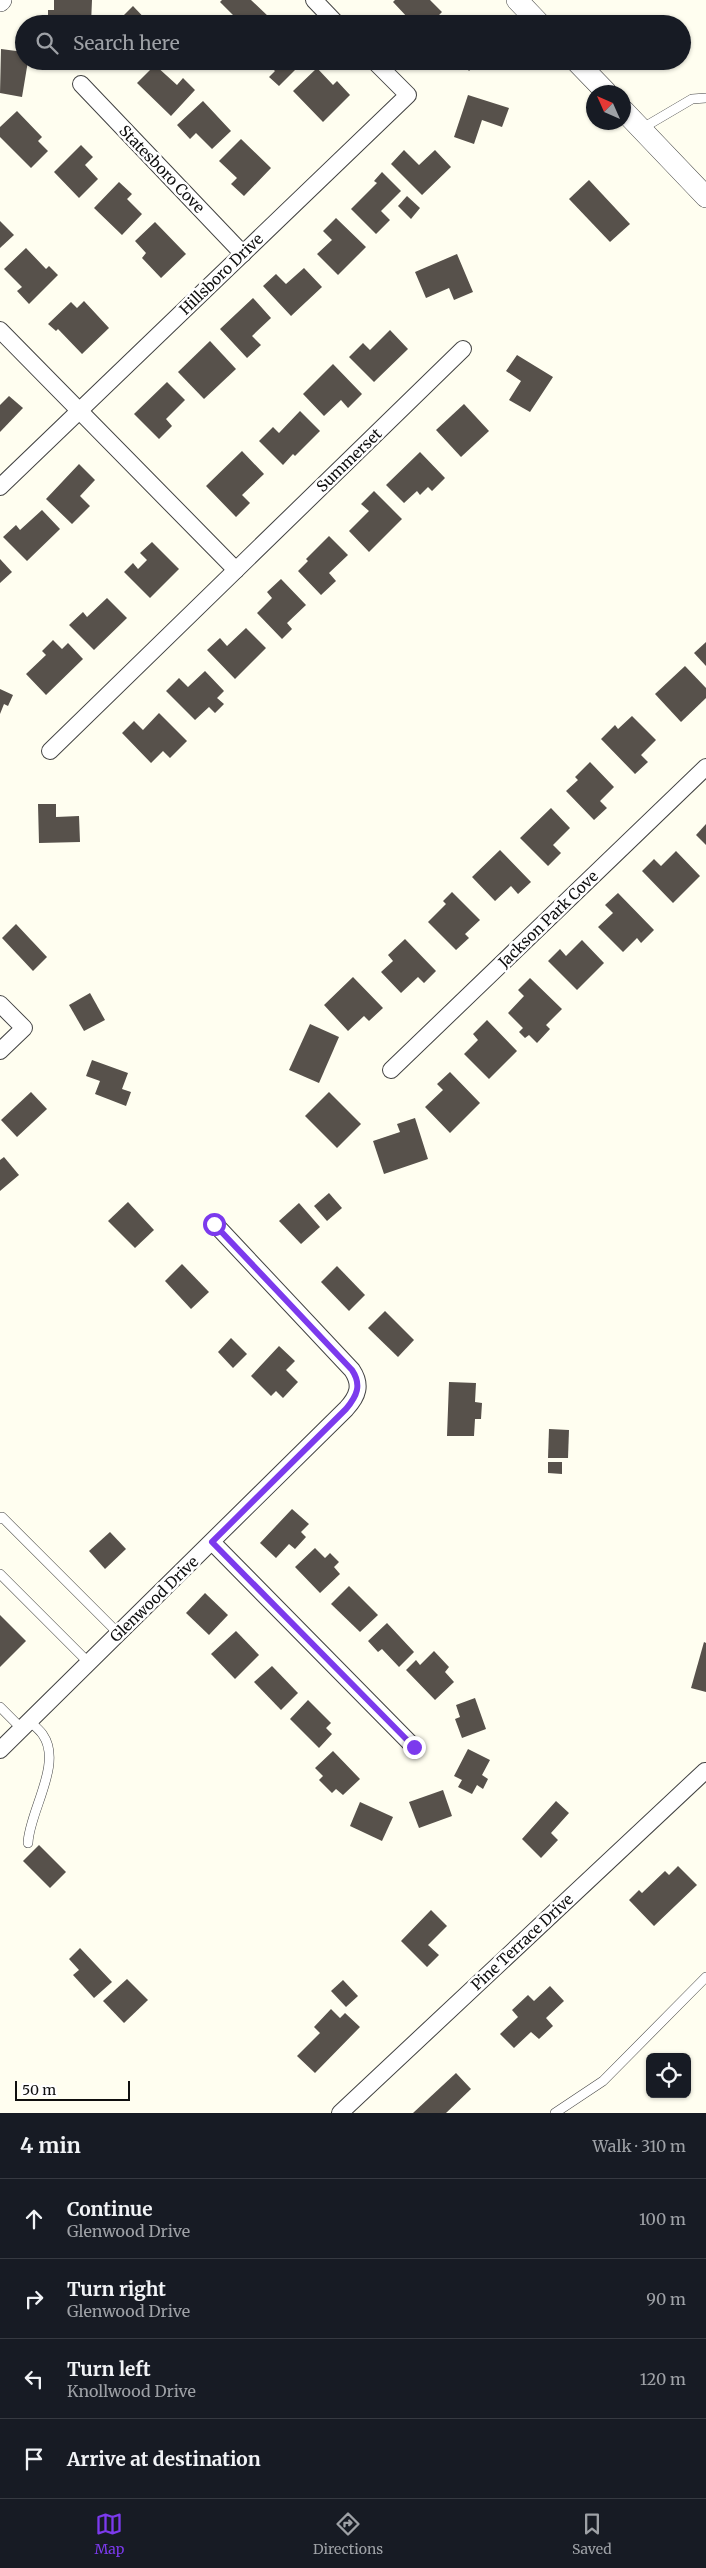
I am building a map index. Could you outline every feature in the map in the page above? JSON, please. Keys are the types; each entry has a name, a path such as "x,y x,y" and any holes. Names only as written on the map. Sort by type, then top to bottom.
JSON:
{"street":[{"path":"314,0 328,15"},
{"path":"517,0 531,15"},
{"name":"Hillsboro Drive","path":"0,487 408,95 383,70"},
{"path":"585,70 599,85"},
{"name":"Statesboro Cove","path":"81,84 243,254"},
{"path":"631,118 706,197"},
{"path":"0,330 236,570"},
{"name":"Summerset","path":"50,751 463,349"},
{"name":"Jackson Park Cove","path":"391,1070 706,767"},
{"path":"0,1004 24,1028 0,1051"},
{"name":"Glenwood Drive","path":"0,1750 346,1409 359,1388 352,1370 214,1224"},
{"path":"212,1542 414,1747"},
{"name":"Pine Terrace Drive","path":"340,2113 705,1771"}],"lane":[{"path":"641,129 692,100 706,98"},
{"path":"0,1519 2,1517 119,1634"},
{"path":"0,1574 89,1663"},
{"path":"0,1707 44,1736 50,1752 45,1786 33,1818 28,1843"},
{"path":"555,2113 603,2081 706,1978"}],"building":[{"path":"54,0 92,0 91,15 48,15 48,10 54,10"},
{"path":"222,0 251,0 267,15 233,15 220,2"},
{"path":"395,0 430,0 442,12 439,15 405,15 393,2"},
{"path":"133,6 142,15 124,15"},
{"path":"1,49 15,51 15,70 26,70 22,97 0,93"},
{"path":"150,70 160,70 177,85 183,78 195,90 171,116 137,83"},
{"path":"295,70 279,86 269,77 275,71"},
{"path":"315,70 319,70 333,85 337,81 350,95 323,122 293,91"},
{"path":"468,95 509,108 502,127 482,120 474,144 454,137"},
{"path":"203,101 231,131 212,149 196,133 190,139 177,125"},
{"path":"17,111 42,137 38,141 48,151 31,168 0,137 0,127"},
{"path":"241,139 271,168 244,196 231,184 237,178 219,161"},
{"path":"81,145 93,157 85,165 98,179 79,198 54,172"},
{"path":"404,150 419,165 435,150 451,167 422,195 391,164"},
{"path":"382,172 401,191 381,211 390,220 376,234 351,209 377,183 374,181"},
{"path":"589,180 630,224 610,242 569,199"},
{"path":"119,182 132,194 127,199 142,214 122,235 94,208"},
{"path":"407,196 420,208 411,219 398,206"},
{"path":"336,218 366,247 338,275 317,254 332,240 323,231"},
{"path":"0,221 14,235 0,248"},
{"path":"155,222 186,254 161,278 142,258 146,253 135,241"},
{"path":"26,248 46,269 49,266 58,275 29,304 17,291 22,287 4,269"},
{"path":"457,254 473,292 454,300 449,288 426,298 415,272"},
{"path":"304,268 322,287 291,316 263,286 276,274 286,284"},
{"path":"253,298 271,318 252,336 261,345 247,358 220,329"},
{"path":"84,301 109,328 82,354 58,329 56,331 48,324 71,302 77,308"},
{"path":"390,330 408,349 374,382 349,357 363,343 370,350"},
{"path":"210,341 236,369 204,399 178,372"},
{"path":"517,355 553,377 530,412 509,400 521,381 506,371"},
{"path":"333,364 362,394 348,408 341,400 324,416 303,394"},
{"path":"167,382 185,400 166,419 172,426 159,439 134,414"},
{"path":"9,396 23,408 0,432 0,405"},
{"path":"464,404 489,431 461,457 436,430"},
{"path":"300,411 320,431 283,465 259,441 273,427 279,433"},
{"path":"242,451 264,474 242,495 250,503 236,517 206,486"},
{"path":"420,452 445,478 432,491 428,487 420,495 417,491 404,503 386,485"},
{"path":"79,464 95,480 80,496 90,506 72,524 46,499"},
{"path":"374,491 402,519 369,552 349,531 369,511 361,504"},
{"path":"42,510 60,529 27,561 3,537 16,525 20,530"},
{"path":"329,536 348,555 329,573 336,581 321,595 298,571 308,561 306,559"},
{"path":"152,542 179,569 150,598 124,572 133,563 138,569 147,560 140,553"},
{"path":"0,559 12,572 0,583"},
{"path":"281,579 306,605 287,623 292,629 282,639 257,613 272,598 267,592"},
{"path":"107,598 127,618 94,650 69,625 83,612 87,617"},
{"path":"246,628 266,648 235,679 207,650 220,638 227,646"},
{"path":"53,640 62,649 68,643 83,659 46,695 26,674 46,655 42,651"},
{"path":"706,642 706,666 694,653"},
{"path":"685,666 706,688 706,698 681,722 655,694"},
{"path":"205,671 224,691 217,698 224,704 215,713 209,707 195,720 166,691 179,678 188,687"},
{"path":"0,689 13,695 8,706 4,704 0,714"},
{"path":"159,713 187,741 170,758 163,751 151,763 122,733 134,721 143,730"},
{"path":"632,716 656,740 641,755 648,762 635,774 601,739 615,725 618,729"},
{"path":"590,762 614,787 600,801 607,808 594,820 566,791 578,780 575,777"},
{"path":"38,804 56,804 56,817 79,816 80,842 39,843"},
{"path":"551,808 570,828 553,845 561,853 548,866 520,838"},
{"path":"706,824 706,845 696,835"},
{"path":"500,850 531,882 518,894 511,886 495,901 472,877"},
{"path":"676,851 700,876 673,903 642,871 654,859 661,866"},
{"path":"452,892 480,920 465,934 469,938 456,950 428,922 446,904 443,901"},
{"path":"618,893 654,930 641,943 637,938 623,952 598,927 613,913 605,905"},
{"path":"16,924 47,957 33,971 2,938"},
{"path":"405,939 436,971 424,983 418,977 401,993 381,972 393,961 388,955"},
{"path":"582,940 604,963 577,990 548,961 560,949 566,956"},
{"path":"353,977 383,1008 369,1021 364,1016 348,1031 324,1005"},
{"path":"530,978 562,1009 546,1025 550,1029 537,1043 529,1035 525,1038 519,1032 523,1028 508,1013 524,996 518,990"},
{"path":"90,993 105,1020 84,1031 69,1005"},
{"path":"487,1020 517,1051 489,1079 464,1054 478,1040 473,1034"},
{"path":"310,1024 339,1037 319,1083 289,1070"},
{"path":"92,1060 128,1073 122,1089 131,1092 126,1106 95,1094 100,1081 86,1076"},
{"path":"450,1072 480,1103 450,1133 425,1107 443,1090 437,1084"},
{"path":"31,1092 47,1109 17,1137 1,1120"},
{"path":"329,1092 361,1124 337,1148 305,1116"},
{"path":"415,1118 428,1159 384,1174 373,1141 400,1132 397,1124"},
{"path":"4,1157 19,1175 0,1191 0,1160"},
{"path":"329,1193 342,1208 327,1221 314,1206"},
{"path":"128,1202 154,1230 135,1248 108,1221"},
{"path":"299,1203 320,1227 301,1244 279,1221"},
{"path":"182,1264 209,1292 191,1309 165,1281"},
{"path":"337,1266 365,1295 349,1311 321,1282"},
{"path":"385,1311 414,1340 398,1357 368,1328"},
{"path":"231,1338 247,1354 233,1368 218,1352"},
{"path":"279,1346 295,1361 286,1370 298,1382 283,1398 276,1391 271,1396 251,1376"},
{"path":"449,1382 476,1383 475,1402 482,1403 481,1419 475,1419 474,1436 447,1436"},
{"path":"549,1429 569,1430 568,1458 548,1458"},
{"path":"548,1462 562,1462 562,1474 548,1473"},
{"path":"292,1509 309,1524 301,1532 306,1537 295,1549 289,1544 276,1558 260,1543"},
{"path":"110,1532 126,1549 105,1569 89,1551"},
{"path":"315,1548 325,1558 330,1553 339,1562 334,1567 340,1574 320,1593 295,1567"},
{"path":"349,1586 378,1615 360,1632 331,1604"},
{"path":"205,1593 228,1615 209,1635 186,1613"},
{"path":"0,1615 26,1641 0,1667"},
{"path":"387,1623 414,1652 399,1667 382,1649 378,1652 368,1641"},
{"path":"236,1631 259,1655 235,1679 211,1654"},
{"path":"704,1642 706,1643 706,1692 691,1688"},
{"path":"434,1651 449,1667 445,1672 454,1682 435,1700 406,1670 416,1660 420,1665"},
{"path":"272,1666 298,1693 281,1710 254,1682"},
{"path":"475,1698 486,1729 462,1738 455,1719 460,1717 456,1705"},
{"path":"308,1700 331,1723 326,1728 332,1734 319,1748 290,1719"},
{"path":"468,1749 490,1760 482,1775 488,1779 483,1789 477,1785 472,1794 458,1787 462,1780 454,1776"},
{"path":"333,1751 360,1779 343,1795 336,1789 332,1793 319,1780 323,1776 315,1768"},
{"path":"443,1790 452,1816 419,1828 409,1802"},
{"path":"556,1801 569,1813 551,1833 558,1840 541,1858 522,1839"},
{"path":"360,1802 393,1817 382,1841 350,1826"},
{"path":"39,1845 66,1872 50,1888 23,1861"},
{"path":"678,1866 697,1885 654,1926 629,1900 639,1890 642,1893 665,1871 669,1875"},
{"path":"431,1910 447,1926 428,1945 439,1955 427,1967 401,1941"},
{"path":"80,1948 112,1982 94,1998 73,1975 79,1970 69,1959"},
{"path":"127,1979 148,2000 124,2023 103,2001"},
{"path":"343,1980 358,1996 346,2007 331,1991"},
{"path":"550,1986 564,2001 546,2018 553,2026 539,2039 531,2032 514,2048 500,2034 518,2017 512,2010 528,1995 534,2001"},
{"path":"331,2009 340,2018 345,2013 360,2027 315,2073 297,2056 320,2033 314,2027"},
{"path":"456,2073 471,2089 446,2113 413,2113"}],"route":[{"path":"214,1224 352,1370 356,1375 359,1388 346,1409 212,1542 414,1747"}]}
